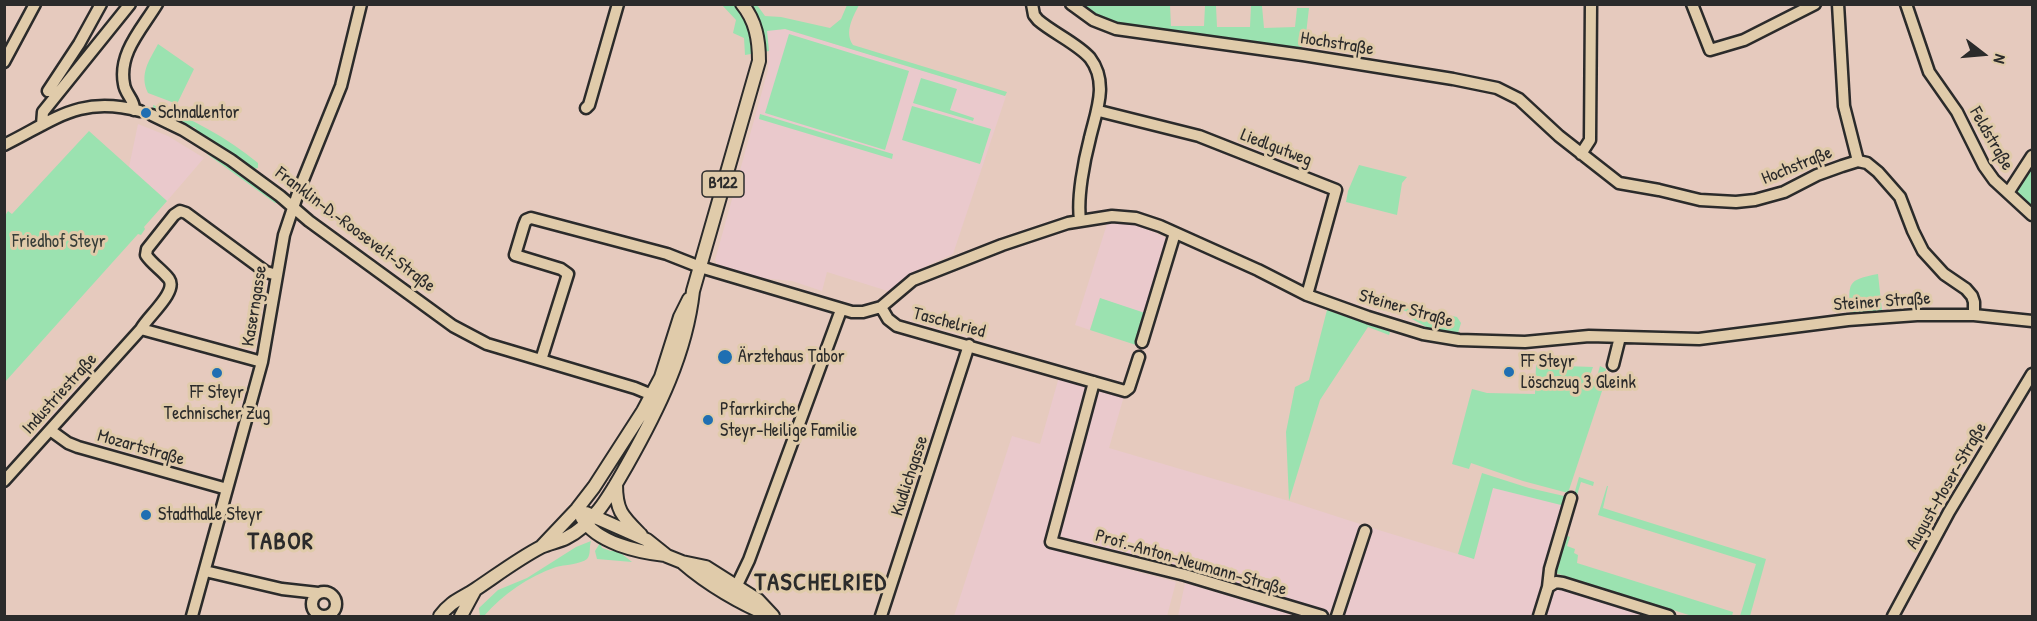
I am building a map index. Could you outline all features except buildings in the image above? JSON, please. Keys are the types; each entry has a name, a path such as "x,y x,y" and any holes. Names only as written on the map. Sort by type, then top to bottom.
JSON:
{"main road":[{"name":"B122","path":"440,616 451,603 541,547 568,537 589,520 616,484 650,424 665,393 690,319 693,291 759,61 757,33 750,15 742,4"},
{"name":"B122","path":"541,547 594,488 652,395 664,367 680,317 693,291"},
{"path":"616,484 619,511 646,540 667,556"},
{"path":"577,509 589,520 599,536 642,552 667,556 706,567 759,600 773,616"},
{"path":"589,520 646,540"},
{"path":"682,562 697,576 752,608 773,616"},
{"name":"B122","path":"461,616 476,589"}],"street":[{"path":"4,62 35,4"},
{"path":"48,91 79,44 101,4"},
{"path":"42,125 43,112 130,4"},
{"path":"4,146 71,111 90,106 137,110 125,89 123,73 131,43 157,4"},
{"name":"Kaserngasse","path":"192,616 262,362 284,235 340,86 361,4"},
{"path":"586,108 589,105 618,4"},
{"path":"1032,4 1034,15 1038,20 1080,50 1092,62 1100,87 1099,111 1087,149 1079,206 1080,220"},
{"name":"Hochstraße","path":"1071,4 1094,20 1116,29 1452,78 1497,88 1520,99 1559,136 1613,179 1623,184 1700,200 1736,202 1755,200 1784,192 1817,175 1858,161 1872,166 1896,191 1923,251 1944,274 1972,296 1974,315"},
{"path":"1581,154 1590,140 1591,4"},
{"path":"1692,4 1710,50 1744,40 1815,4"},
{"name":"Hochstraße","path":"1838,4 1844,106 1858,161"},
{"name":"Feldstraße","path":"1906,4 1934,81 1957,112 1989,174 2032,215"},
{"name":"Liedlgutweg","path":"1099,111 1199,136 1336,190 1307,295"},
{"name":"Franklin-D.-Roosevelt-Straße","path":"152,115 218,151 453,326 487,344 652,395"},
{"path":"2008,193 2032,156"},
{"name":"Industriestraße","path":"4,481 141,330 145,321 171,289 169,279 148,258 147,249 174,215 180,211 266,272 277,275"},
{"name":"Steiner Straße","path":"881,307 913,280 1032,234 1080,220 1124,217 1147,221 1258,270 1307,295 1402,328 1445,338 1490,342 1525,342 1589,336 1699,339 1878,317 1974,315 2032,321"},
{"path":"542,360 567,273 515,255 526,220 531,219 667,254 700,267 841,310 863,312 881,307"},
{"path":"1142,342 1175,233"},
{"name":"Taschelried","path":"881,307 888,319 897,326 1128,390 1139,357"},
{"path":"737,585 746,569 841,310"},
{"path":"141,330 262,362"},
{"path":"1613,365 1620,337"},
{"name":"Kudlichgasse","path":"881,614 969,345"},
{"name":"August-Moser-Straße","path":"1893,616 1948,512 2032,374"},
{"name":"Prof.-Anton-Neumann-Straße","path":"1094,382 1051,542 1185,575 1322,616"},
{"name":"Mozartstraße","path":"50,430 78,447 227,489"},
{"path":"1539,616 1571,498"},
{"path":"1337,616 1365,531"},
{"path":"205,571 282,590 329,593 336,601 338,612 326,616 315,613 311,604 282,590"},
{"path":"1548,587 1556,582 1563,583 1669,616"},
{"path":"311,604 318,593"}],"shaded area":[{"path":"785,29 1006,96 953,254 911,273 891,292 827,272 822,291 792,281 761,278 717,264 715,260 768,70 767,30"},
{"path":"138,124 168,136 204,158 167,201 129,167"},
{"path":"1107,224 1131,224 1169,240 1145,314 1100,298 1090,330 1075,325"},
{"path":"1059,377 1085,385 1086,391 1044,542 1066,553 1176,582 1167,616 954,616 1012,436 1040,444"},
{"path":"1097,388 1124,396 1109,448 1360,524 1332,613 1177,566 1062,537 1059,534"},
{"path":"1493,487 1565,506 1535,616 1344,616 1372,528 1474,559"},
{"path":"1185,583 1296,616 1178,616"},
{"path":"1557,587 1655,616 1543,616 1552,592"}],"green space":[{"path":"722,5 757,5 765,16 781,17 830,28 841,19 847,5 859,5 849,30 853,45 1007,92 1005,96 785,29 767,31 769,51 745,55 744,38 733,33 736,20"},
{"path":"1078,5 1170,5 1171,26 1204,26 1205,6 1216,6 1217,27 1250,27 1251,6 1262,6 1264,28 1295,27 1297,8 1309,8 1306,34 1300,51 1200,39 1105,22"},
{"path":"789,34 909,71 885,150 765,113"},
{"path":"158,44 194,69 177,104 148,93 145,86 146,68"},
{"path":"921,78 957,89 950,110 974,118 973,121 913,103"},
{"path":"153,105 195,122 221,137 258,163 258,168 253,169 195,130 196,128 154,112"},
{"path":"912,106 991,129 980,164 902,140"},
{"path":"760,114 893,154 892,159 759,119"},
{"name":"Friedhof Steyr","path":"89,131 167,201 144,227 141,235 138,234 5,382 5,216 8,211 12,214"},
{"path":"210,151 279,202 275,203 207,154"},
{"path":"2032,164 2032,209 2020,196 2018,187"},
{"path":"1359,165 1407,177 1402,183 1397,215 1346,202"},
{"path":"1878,274 1882,311 1850,313 1849,295 1852,284 1860,278"},
{"path":"1381,294 1386,301 1457,317 1461,323 1458,333 1432,330 1412,319 1413,314 1387,304 1384,311 1380,308 1378,301"},
{"path":"1100,298 1145,313 1139,346 1090,330"},
{"path":"1327,310 1390,332 1389,335 1368,327 1320,400 1289,501 1286,432 1295,387 1309,380"},
{"path":"1536,365 1593,367 1589,378 1596,380 1600,366 1606,369 1602,391 1568,493 1523,481 1471,463 1469,469 1452,464 1472,389 1487,393 1535,394"},
{"path":"1482,473 1564,496 1565,506 1493,488 1474,559 1458,554"},
{"path":"1579,477 1594,482 1593,486 1581,482 1565,535 1570,537 1567,546 1575,549 1574,553 1578,555 1577,563 1733,612 1732,616 1692,616 1552,572"},
{"path":"1607,486 1603,508 1766,559 1750,616 1740,616 1756,564 1598,515"},
{"path":"591,541 587,559 556,567 526,581 508,593 484,616 480,616 479,608 498,590 527,578 576,547"},
{"path":"600,543 602,548 617,550 632,562 597,559 595,551"}],"place":[{"name":"Schnallentor","path":"146,113"},
{"name":"Ärztehaus Tabor","path":"725,357"},
{"name":"FF Steyr Löschzug 3 Gleink","path":"1509,372"},
{"name":"FF Steyr Technischer Zug","path":"217,373"},
{"name":"Pfarrkirche Steyr-Heilige Familie","path":"708,420"},
{"name":"Stadthalle Steyr","path":"146,515"}],"district":[{"name":"TABOR","path":"281,543"},
{"name":"TASCHELRIED","path":"821,584"}]}
